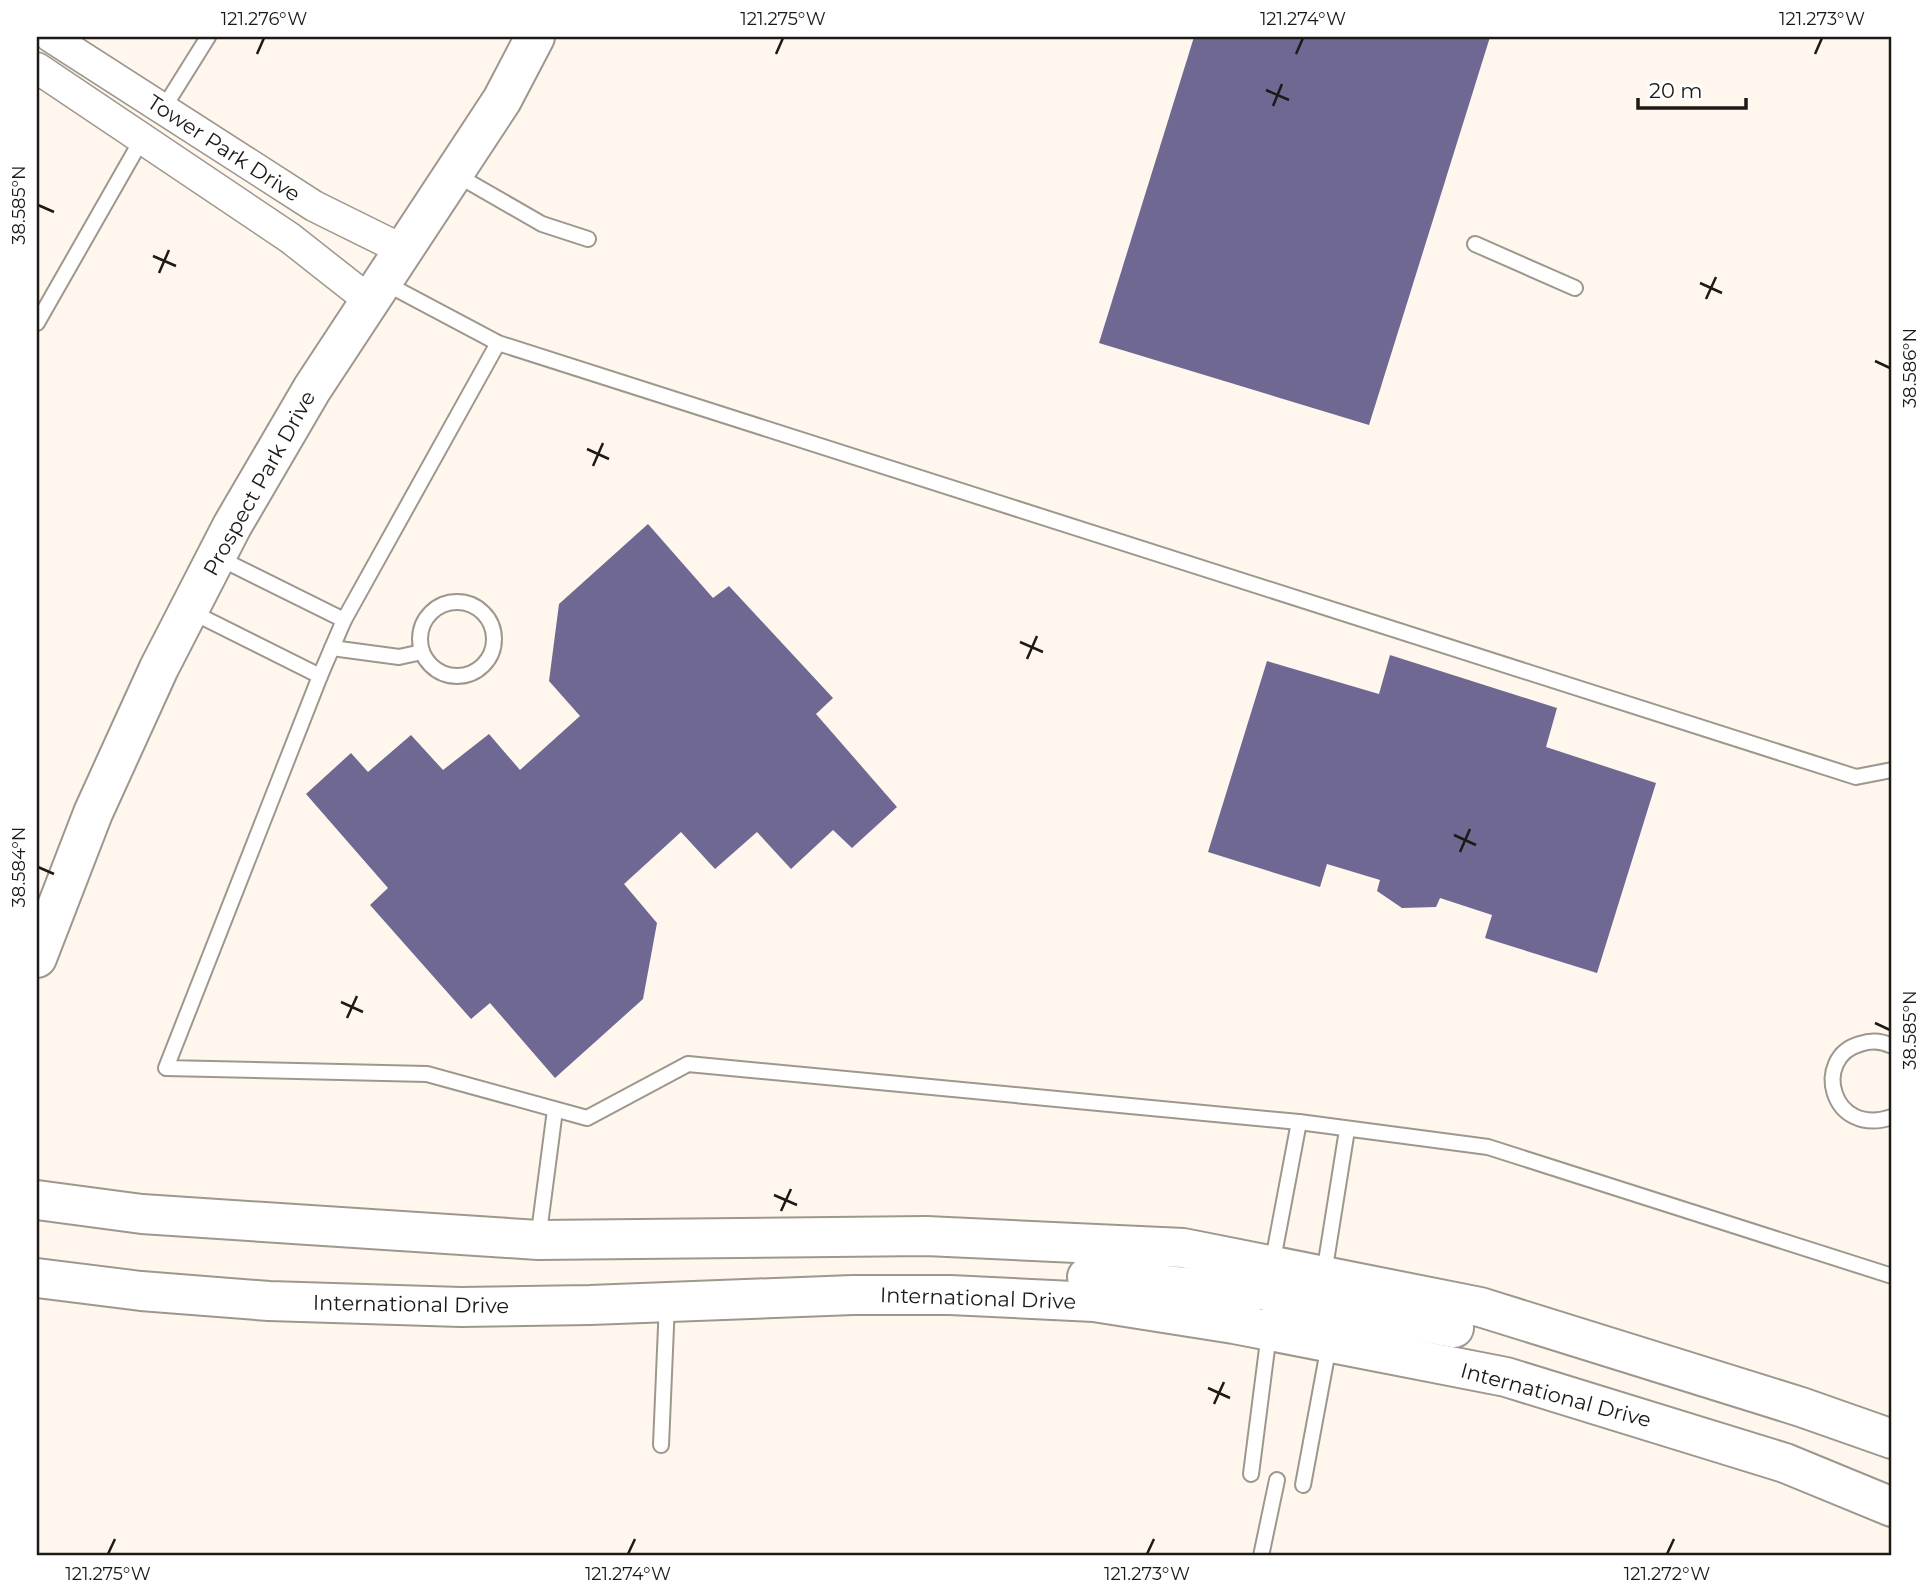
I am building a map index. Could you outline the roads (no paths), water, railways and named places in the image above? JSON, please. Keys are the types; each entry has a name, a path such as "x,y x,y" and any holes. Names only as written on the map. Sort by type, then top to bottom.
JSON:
{"main road":[{"name":"Prospect Park Drive","path":"37,958 93,813 159,668 216,557 312,388 502,100 535,37"},
{"path":"37,1200 142,1213 538,1240 926,1236 1184,1248 1480,1307 1801,1407 1892,1439"},
{"path":"978,1296 1008,1280 1049,1273 1234,1292 1270,1290 1323,1276"},
{"name":"International Drive","path":"37,1278 268,1301 461,1307 853,1295 978,1296 1094,1302 1234,1324 1506,1377 1785,1464 1892,1507"},
{"path":"1269,1331 1281,1317 1312,1310 1351,1310 1540,1343 1592,1342"}],"street":[{"name":"Tower Park Drive","path":"51,37 314,206 403,250"},
{"name":"Tower Park Drive","path":"37,68 290,238 376,291"}],"lane":[{"path":"163,109 208,37"},
{"path":"37,323 142,139"},
{"path":"454,173 542,225 588,239"},
{"path":"1475,244 1575,288"},
{"path":"376,291 498,343 1857,777 1892,769"},
{"path":"498,343 344,620 166,1068 427,1074 587,1118 688,1064 1298,1122 1489,1147 1892,1276"},
{"path":"216,557 344,620"},
{"path":"451,602 466,602 479,608 489,619 494,633 494,648 488,661 477,671 464,676 449,675 435,669 422,652 421,630 426,617 437,607 451,602"},
{"path":"188,610 320,676"},
{"path":"332,648 399,657 422,652"},
{"path":"1892,1046 1869,1041 1854,1045 1842,1055 1834,1069 1832,1085 1837,1101 1847,1113 1861,1120 1876,1122 1892,1117"},
{"path":"538,1240 555,1110"},
{"path":"1272,1265 1298,1122"},
{"path":"1323,1276 1347,1129"},
{"path":"661,1445 667,1302"},
{"path":"1251,1475 1269,1331"},
{"path":"1303,1485 1329,1343"},
{"path":"1261,1556 1277,1480"}]}
